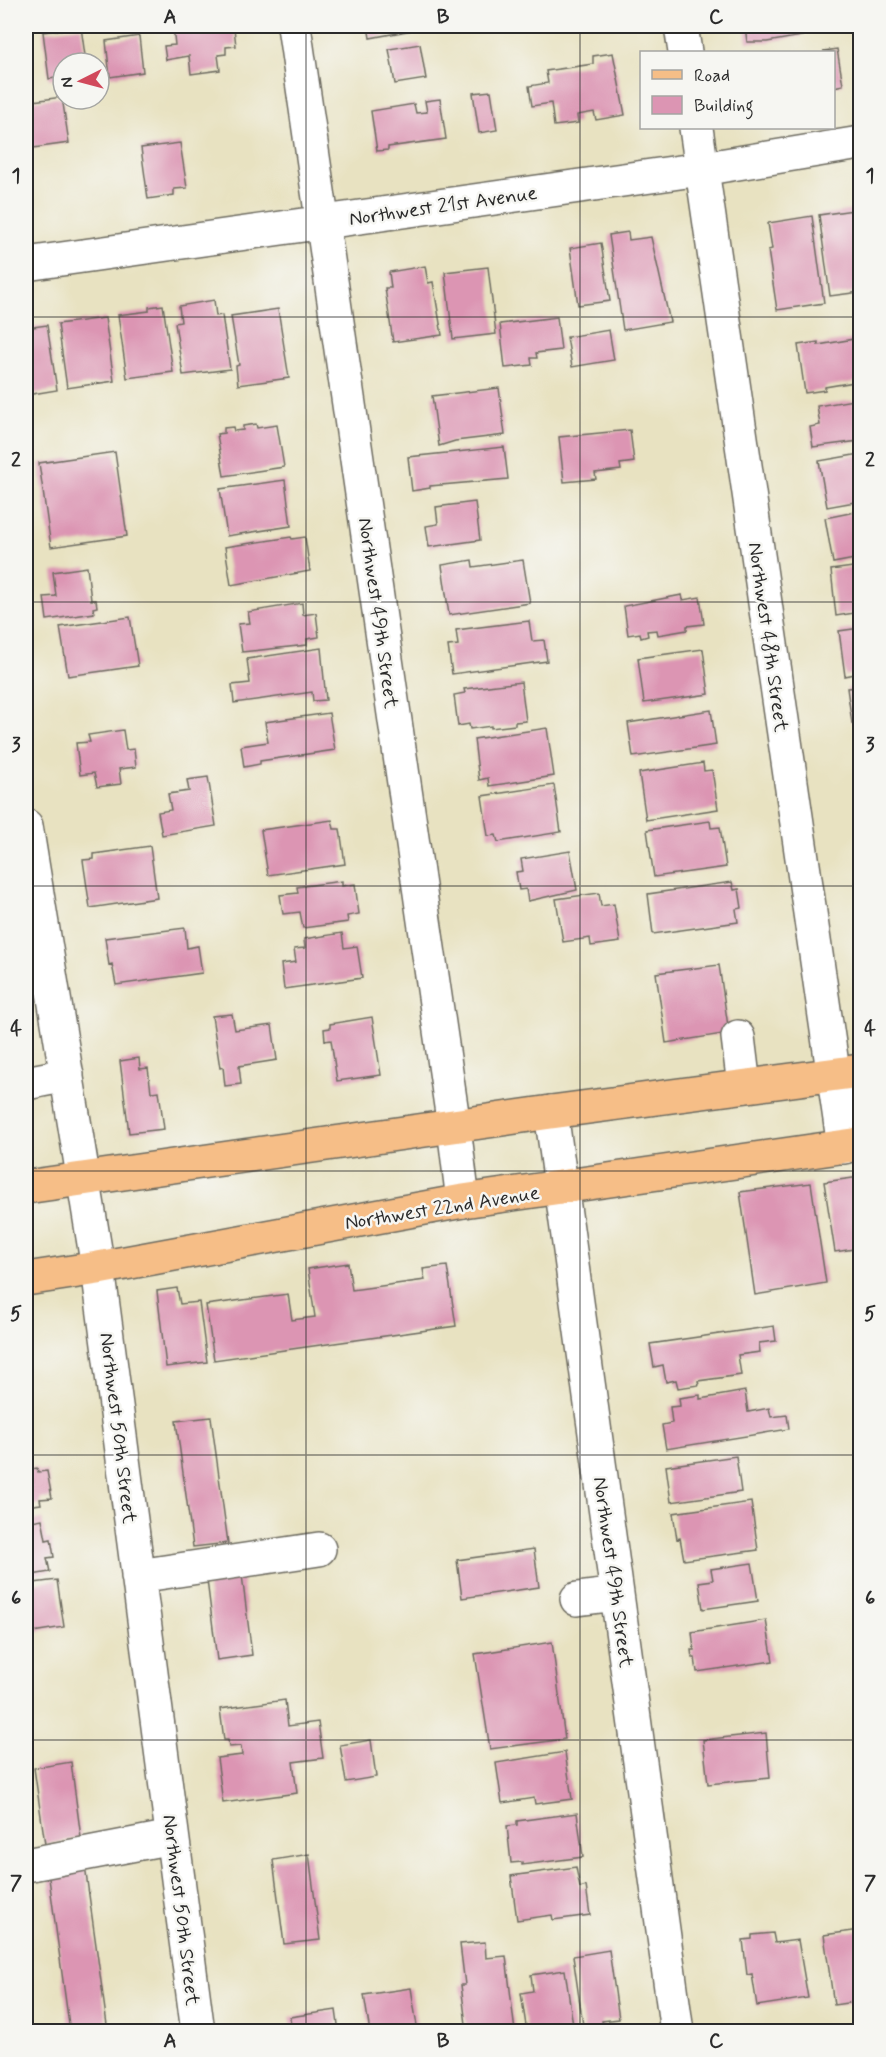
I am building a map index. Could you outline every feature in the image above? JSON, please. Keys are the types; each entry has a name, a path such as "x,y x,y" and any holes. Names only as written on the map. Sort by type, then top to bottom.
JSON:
{"main road":[{"path":"26,1187 551,1112 847,1073"},
{"name":"Northwest 22nd Avenue","path":"26,1279 98,1268 463,1201 852,1145"}],"street":[{"name":"Northwest 49th Street","path":"294,26 463,1201"},
{"path":"681,26 685,51"},
{"name":"Northwest 48th Street","path":"696,129 847,1073 852,1145"},
{"name":"Northwest 21st Avenue","path":"26,264 701,169 861,143"},
{"name":"Northwest 50th Street","path":"26,826 98,1268 198,2031"},
{"path":"738,1037 744,1086"},
{"path":"26,1083 67,1075"},
{"name":"Northwest 49th Street","path":"551,1112 677,2031"},
{"path":"138,1576 319,1549"},
{"path":"577,1599 617,1594"},
{"path":"26,1865 172,1837"}],"building":[{"path":"173,26 234,28 236,46 226,47 226,54 218,55 220,70 191,74 189,56 166,60 164,46 175,45"},
{"path":"368,26 429,26 429,27 370,38"},
{"path":"745,26 801,26 802,36 767,42 747,42"},
{"path":"81,27 84,51 51,51 51,79 49,79 43,32"},
{"path":"139,36 143,72 111,77 111,51 107,51 106,41"},
{"path":"420,44 426,79 395,84 389,49"},
{"path":"837,49 843,85 835,87 835,51 823,51"},
{"path":"613,53 625,115 596,120 594,112 577,115 578,123 554,126 551,103 532,106 529,86 548,83 546,71 593,64 593,56"},
{"path":"491,91 497,130 479,133 473,93"},
{"path":"51,99 51,111 64,111 69,143 26,149 26,102"},
{"path":"440,99 446,139 388,147 388,150 377,151 371,111 414,104 416,113 427,112 425,101"},
{"path":"180,143 187,188 174,189 174,195 148,199 141,148"},
{"path":"860,209 860,292 830,296 819,215"},
{"path":"812,216 824,303 777,310 768,250 772,249 768,223"},
{"path":"628,232 629,240 651,237 670,322 623,330 609,235"},
{"path":"601,243 610,301 578,305 570,248"},
{"path":"425,266 428,283 433,282 442,335 393,342 385,288 391,288 389,272"},
{"path":"488,267 496,334 453,339 445,272"},
{"path":"214,300 216,316 222,315 230,369 183,375 175,323 181,322 179,306"},
{"path":"163,305 173,372 127,378 118,315 149,311 149,307"},
{"path":"278,309 289,378 238,385 236,366 239,365 231,316"},
{"path":"557,317 561,350 536,353 537,358 531,358 532,365 505,368 500,324"},
{"path":"105,318 114,381 67,388 58,324"},
{"path":"47,325 57,390 26,395 26,328"},
{"path":"609,330 614,360 572,367 567,337"},
{"path":"860,338 860,381 805,393 798,345 818,342 818,345"},
{"path":"499,388 505,435 455,441 439,446 432,396"},
{"path":"853,400 859,441 813,447 810,427 820,425 817,406"},
{"path":"256,424 257,428 277,425 284,467 224,476 217,434 224,433 224,428 233,427 234,431 243,430 243,426"},
{"path":"630,430 634,462 620,464 621,470 595,473 596,479 564,482 559,437"},
{"path":"504,447 508,479 430,486 430,488 412,491 408,457"},
{"path":"115,452 127,536 51,547 39,463"},
{"path":"860,454 860,501 827,507 819,461"},
{"path":"285,480 291,526 227,536 220,489"},
{"path":"475,502 480,540 429,547 426,526 438,524 436,507"},
{"path":"860,511 860,558 833,563 825,518"},
{"path":"291,537 292,539 305,537 310,571 231,585 225,547"},
{"path":"472,560 473,567 523,560 530,603 449,615 442,565"},
{"path":"860,566 860,612 836,616 831,570"},
{"path":"87,567 91,600 96,600 97,607 93,608 94,613 47,620 44,597 56,596 53,572"},
{"path":"682,595 683,600 700,597 704,624 687,626 687,630 658,635 657,630 647,631 648,636 641,638 640,633 628,635 624,606"},
{"path":"302,603 303,615 316,613 319,637 307,639 307,645 242,652 238,624 250,623 248,612"},
{"path":"130,617 138,666 68,676 60,627"},
{"path":"529,621 532,641 544,640 547,661 452,674 448,646 458,645 456,630"},
{"path":"860,628 860,673 845,676 839,631"},
{"path":"321,648 326,700 313,701 312,692 234,703 232,685 250,683 247,659"},
{"path":"703,649 709,694 644,703 638,658"},
{"path":"521,682 526,721 491,728 491,726 470,729 469,724 458,726 454,695 465,693 464,689"},
{"path":"860,687 859,730 857,722 852,723 847,688"},
{"path":"711,710 716,745 633,757 628,723"},
{"path":"329,713 335,750 260,761 260,764 244,767 241,746 268,742 265,722"},
{"path":"547,728 554,776 489,786 488,778 479,780 474,739"},
{"path":"123,730 126,750 134,749 136,767 119,769 121,784 97,787 94,773 80,775 76,743 90,742 88,735"},
{"path":"703,763 704,771 712,770 718,809 646,820 639,773"},
{"path":"208,777 216,826 162,835 158,812 171,810 168,794 189,791 187,780"},
{"path":"554,785 561,832 498,842 496,835 488,836 482,796"},
{"path":"332,820 334,829 340,829 345,864 268,875 261,830"},
{"path":"710,821 711,828 720,827 726,867 654,877 647,830"},
{"path":"150,846 157,898 90,908 83,860 94,859 94,854"},
{"path":"570,851 577,890 528,901 526,889 519,890 516,872 523,871 521,859"},
{"path":"342,881 342,886 355,884 359,914 347,916 348,922 303,928 300,912 283,914 280,895 298,893 297,887"},
{"path":"732,882 734,890 739,889 742,908 736,909 738,922 653,934 648,894"},
{"path":"599,893 601,906 614,904 620,942 591,946 590,938 563,942 556,899"},
{"path":"185,928 187,948 198,946 202,973 116,985 112,964 109,965 105,938"},
{"path":"342,933 344,948 357,946 362,978 284,989 281,964 296,962 294,949 305,948 304,939"},
{"path":"719,965 729,1033 666,1043 656,973"},
{"path":"232,1014 235,1030 272,1025 277,1060 239,1066 241,1084 225,1086 212,1016"},
{"path":"372,1017 381,1075 337,1081 331,1040 325,1041 324,1029 330,1028 330,1024"},
{"path":"139,1058 140,1069 148,1068 151,1092 159,1091 164,1129 129,1133 120,1061"},
{"path":"860,1177 860,1248 835,1252 824,1182"},
{"path":"811,1183 826,1283 755,1295 740,1192"},
{"path":"348,1263 352,1290 425,1280 423,1269 447,1266 456,1326 214,1360 206,1305 288,1294 292,1320 315,1317 308,1269"},
{"path":"177,1288 180,1304 199,1302 207,1362 166,1367 157,1291"},
{"path":"774,1326 776,1341 759,1343 760,1352 738,1355 741,1375 698,1381 699,1385 678,1388 676,1380 666,1382 663,1365 654,1367 650,1344"},
{"path":"745,1391 748,1412 769,1408 771,1417 787,1415 789,1429 666,1449 662,1425 672,1423 670,1407 680,1406 679,1398 700,1395 700,1399"},
{"path":"211,1417 228,1543 193,1547 176,1421"},
{"path":"736,1456 741,1492 671,1502 666,1466"},
{"path":"37,1468 38,1472 47,1471 52,1498 40,1499 41,1504 26,1506 26,1470"},
{"path":"751,1502 758,1550 684,1560 680,1538 677,1539 673,1513"},
{"path":"42,1519 46,1540 51,1539 54,1557 47,1558 50,1572 26,1576 26,1522"},
{"path":"534,1549 539,1587 462,1598 457,1560"},
{"path":"752,1563 758,1601 703,1609 699,1582 713,1580 711,1569"},
{"path":"242,1575 252,1655 217,1660 207,1580"},
{"path":"57,1580 64,1627 26,1633 26,1584"},
{"path":"766,1620 773,1661 697,1672 691,1650 694,1650 692,1632"},
{"path":"552,1642 565,1739 490,1749 475,1654"},
{"path":"285,1700 288,1726 318,1722 323,1758 293,1762 297,1793 223,1803 217,1758 242,1755 241,1746 229,1747 228,1740 224,1740 220,1709"},
{"path":"766,1733 770,1778 708,1784 703,1740"},
{"path":"371,1740 376,1777 346,1782 340,1745"},
{"path":"565,1752 572,1799 535,1804 534,1798 502,1803 496,1763"},
{"path":"71,1762 81,1838 45,1844 34,1768"},
{"path":"577,1813 583,1857 522,1865 522,1862 511,1863 507,1826 517,1825 517,1821"},
{"path":"309,1854 320,1940 284,1944 273,1860"},
{"path":"85,1866 108,2032 70,2032 48,1871"},
{"path":"576,1867 580,1888 586,1886 590,1915 553,1920 552,1915 517,1920 511,1876"},
{"path":"860,1930 860,2001 834,2005 824,1935"},
{"path":"773,1933 775,1943 798,1940 808,1998 757,2006 752,1974 747,1975 743,1940 752,1939 752,1935"},
{"path":"485,1942 486,1958 506,1956 515,2032 467,2032 461,1985 465,1985 460,1944"},
{"path":"609,1950 619,2019 602,2021 604,2032 584,2032 573,1956"},
{"path":"565,1970 574,2032 527,2032 521,1993 533,1991 531,1975"},
{"path":"411,1988 418,2032 370,2032 364,1995"},
{"path":"336,2010 339,2032 274,2032 291,2028 290,2017"}]}
